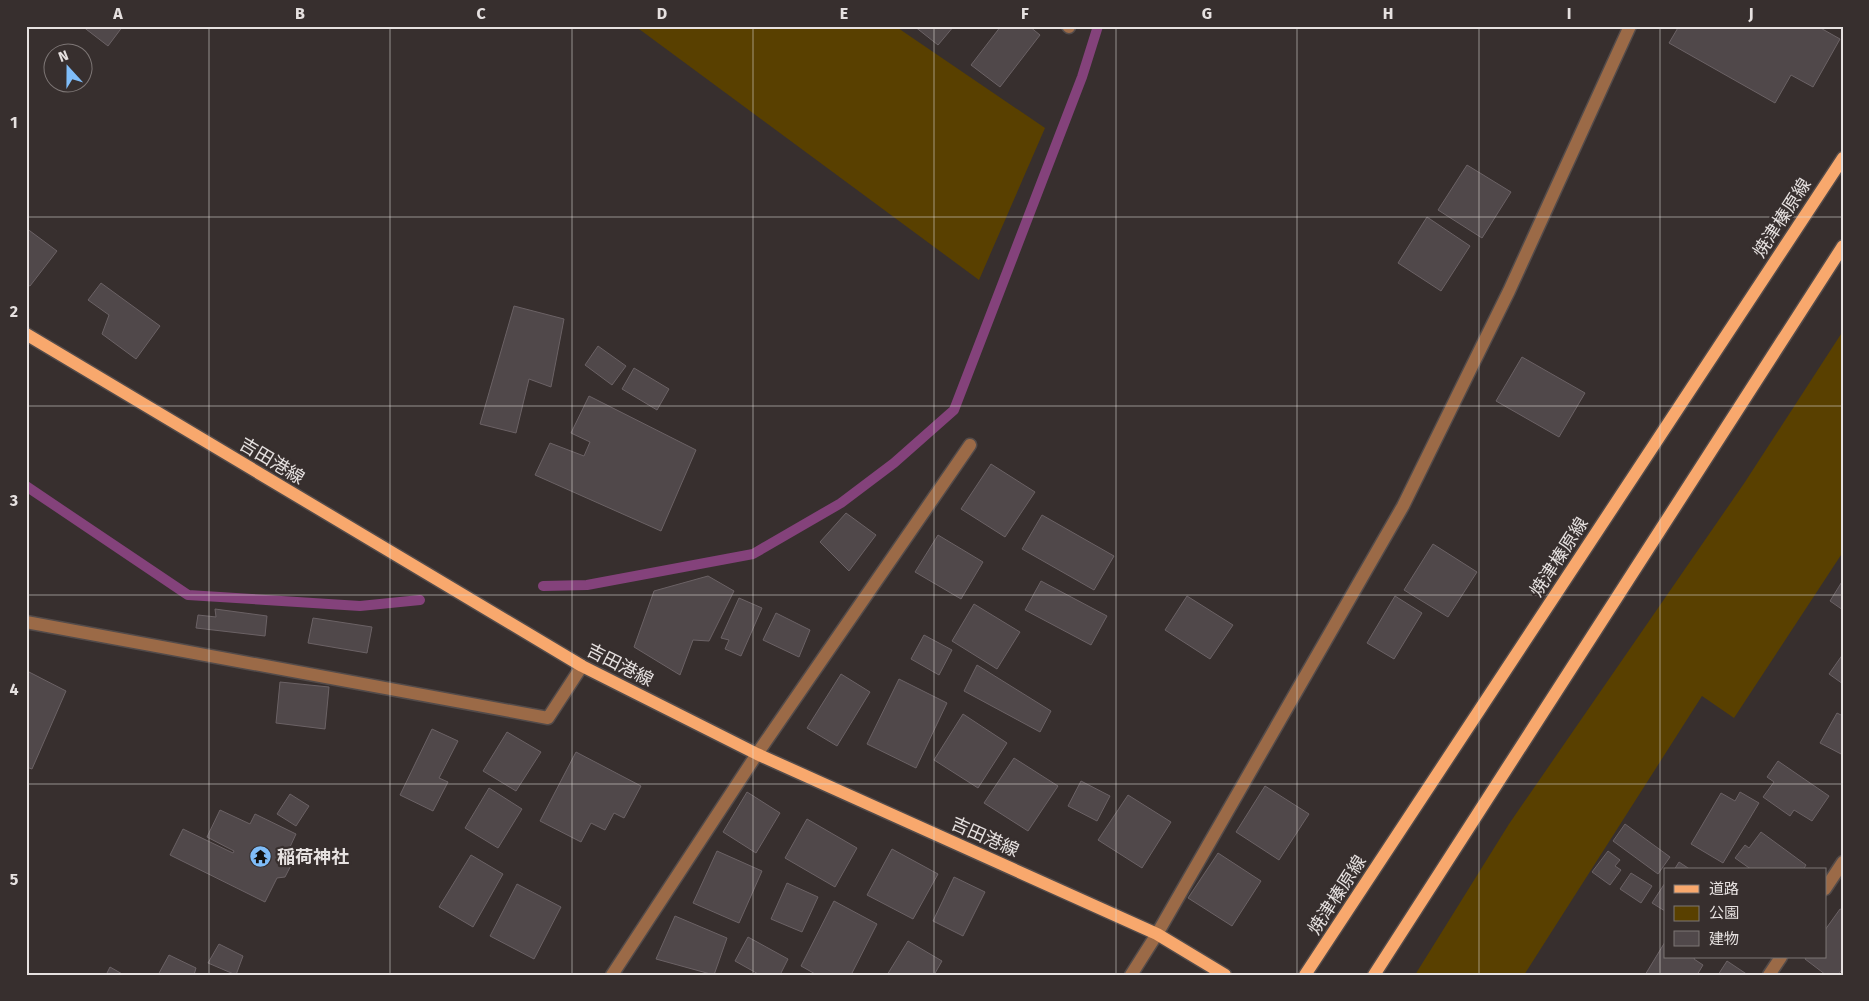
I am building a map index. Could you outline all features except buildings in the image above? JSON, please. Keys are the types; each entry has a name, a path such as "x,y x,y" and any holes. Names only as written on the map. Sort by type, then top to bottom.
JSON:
{"main road":[{"name":"焼津榛原線","path":"1305,975 1843,158"},
{"path":"1374,975 1843,246"},
{"name":"吉田港線","path":"26,334 398,558 582,666 757,754 1157,934 1226,975"}],"street":[{"path":"1131,975 1157,934 1403,506 1509,291 1630,26"},
{"path":"612,975 757,754 970,444"},
{"path":"26,622 548,718 582,666"},
{"path":"1826,888 1843,862"},
{"path":"1769,975 1780,958"}],"green space":[{"path":"635,26 895,26 1045,128 979,280"},
{"path":"1843,331 1843,552 1734,718 1702,696 1524,975 1415,975 1509,824 1745,482"}],"waterway":[{"path":"543,586 587,585 753,554 841,503 894,463 954,410 1082,77 1098,26"},
{"path":"26,486 188,595 360,606 420,600"}],"place":[{"name":"稲荷神社","path":"261,857"}]}
